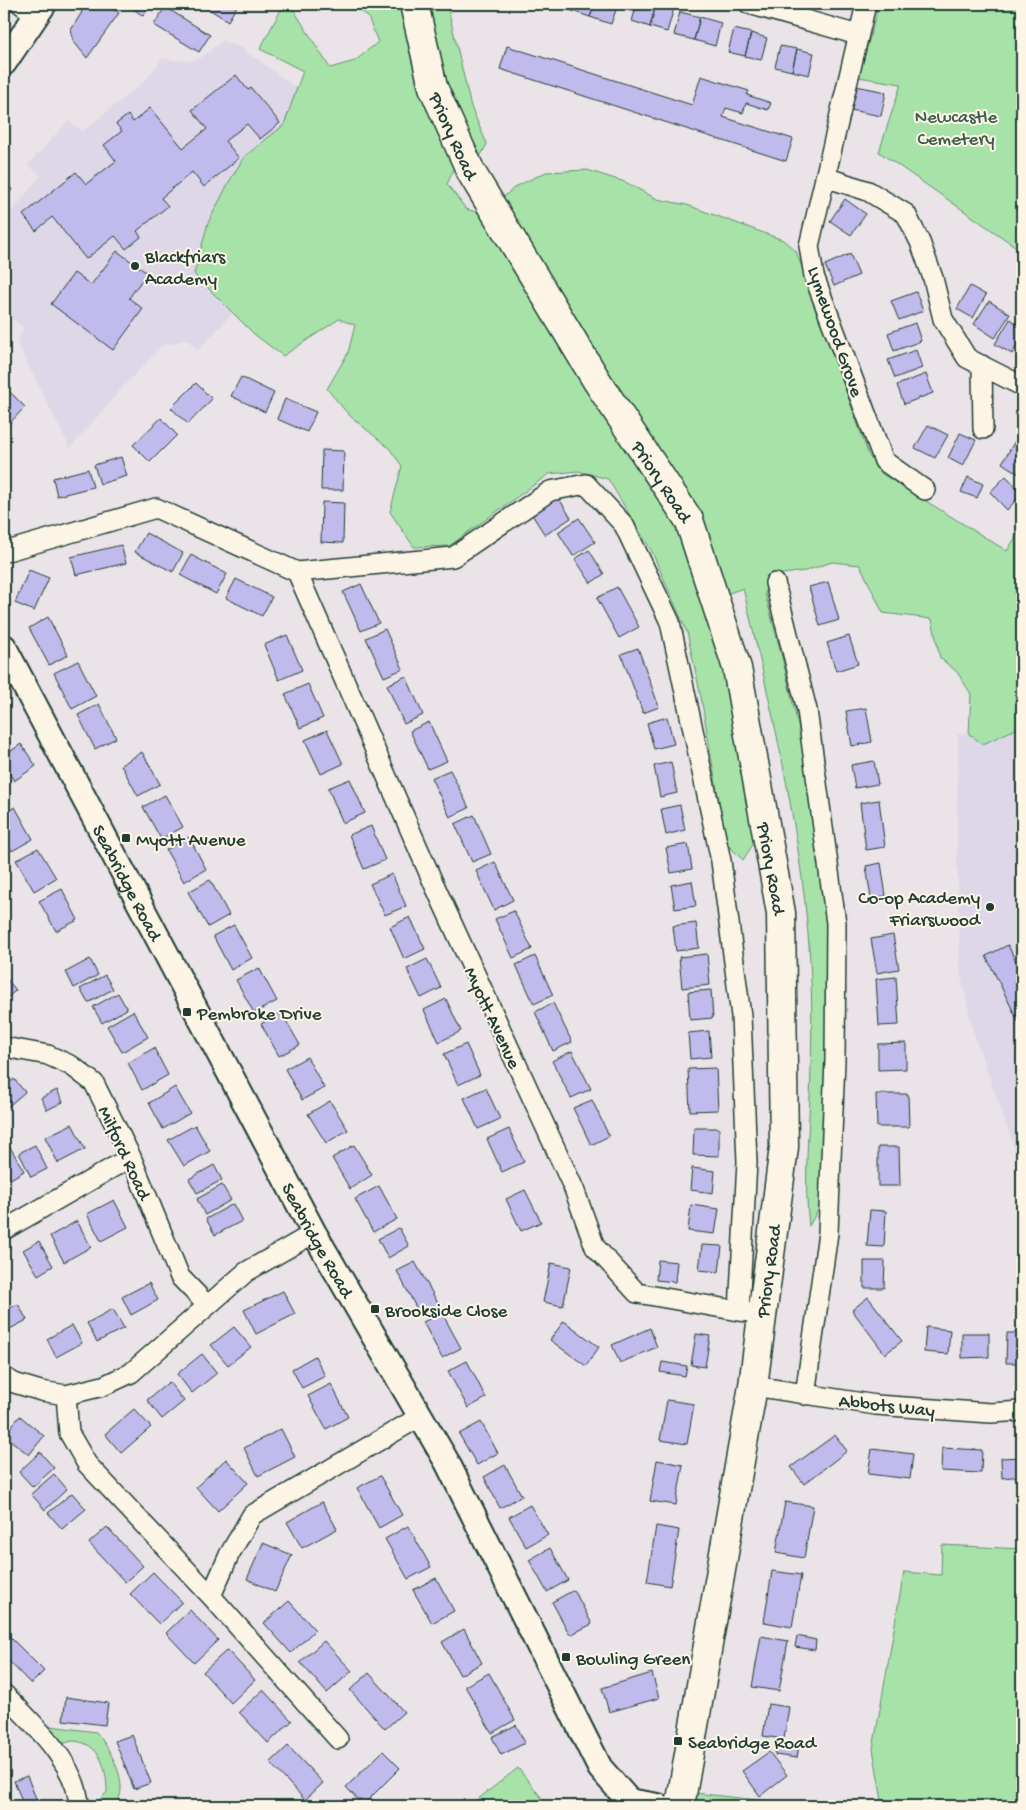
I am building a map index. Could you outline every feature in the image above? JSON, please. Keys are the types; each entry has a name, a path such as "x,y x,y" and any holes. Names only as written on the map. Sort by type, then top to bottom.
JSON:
{"highway":[{"name":"Priory Road","path":"414,4 433,87 471,172 596,381 689,520 737,668 782,913 784,1147 750,1312 753,1386 680,1806"}],"main road":[{"path":"4,63 34,8"},
{"name":"Seabridge Road","path":"4,647 314,1233 447,1462 600,1768 629,1801 658,1806"}],"street":[{"path":"749,4 858,35"},
{"name":"Lymewood Grove","path":"866,4 808,246 814,276 884,461 925,490"},
{"path":"825,178 868,191 906,214 920,242 932,278 942,319 968,358 1022,386"},
{"path":"982,365 984,429"},
{"name":"Priory Road","path":"297,572 453,557 550,491 586,484 624,525 670,622 721,861 741,1016 747,1162 750,1312"},
{"path":"4,552 156,508 297,572"},
{"name":"Myott Avenue","path":"297,572 433,882 574,1189 594,1247 637,1293 750,1312"},
{"path":"775,583 807,710 836,923 835,1060 828,1233 805,1395"},
{"name":"Milford Road","path":"4,1047 48,1055 72,1066 94,1083 131,1157 180,1277 207,1305"},
{"path":"4,1230 131,1157"},
{"path":"4,1377 14,1383 66,1395 103,1386 131,1373 246,1272 314,1233"},
{"name":"Abbots Way","path":"753,1386 876,1405 972,1412 1022,1411"},
{"path":"66,1395 69,1433 87,1464 211,1596 338,1739"},
{"path":"211,1596 229,1555 252,1515 421,1416"},
{"path":"4,1694 57,1752 79,1792 79,1806"}],"shaded area":[{"name":"Blackfriars Academy","path":"223,41 240,47 358,133 232,314 197,351 188,339 162,346 121,389 70,448 17,343 24,329 4,311 4,221 41,175 28,165 68,121 83,131 145,81 162,59 189,61 202,57"},
{"name":"Co-op Academy Friarswood","path":"1022,726 1022,1179 1012,1141 973,1031 960,971 957,844 958,734 969,734 983,744"}],"green space":[{"path":"284,4 290,4 330,68 355,61 378,42 368,17 353,4 447,4 471,107 487,144 480,157 454,169 447,184 466,209 484,214 515,187 546,172 587,170 625,182 657,199 687,205 783,240 796,251 869,456 882,474 1007,551 1022,527 1022,726 983,744 969,734 971,694 957,672 940,658 932,619 883,613 860,565 832,562 805,571 767,576 765,594 795,711 810,789 817,829 826,909 829,981 829,1054 824,1199 809,1226 807,1145 812,1003 805,901 792,811 743,588 702,603 726,678 755,841 743,860 726,843 701,697 687,632 652,552 608,479 578,471 549,474 449,546 414,547 390,512 402,466 389,448 349,415 327,389 348,353 355,325 339,319 283,356 254,334 194,274 208,223 229,182 244,157 284,125 303,71 260,49"},
{"name":"Newcastle Cemetery","path":"879,4 1022,4 1022,251 879,152 901,84 859,77"},
{"path":"942,1545 1022,1549 1022,1806 883,1806 873,1749 904,1572 941,1575"},
{"path":"50,1726 96,1732 107,1747 120,1779 121,1789 119,1798 114,1806 93,1806 107,1792 104,1767 96,1752 83,1743 52,1741 41,1734"},
{"path":"518,1768 548,1806 469,1806"},
{"path":"695,1793 810,1806 693,1806"}],"building":[{"path":"85,4 106,4 119,13 87,58 74,42 71,30 82,12 80,10"},
{"path":"127,4 152,4 143,16"},
{"path":"201,4 238,4 228,21"},
{"path":"552,4 572,4 569,10"},
{"path":"572,4 595,4 590,17 569,10"},
{"path":"595,4 618,4 611,24 590,17"},
{"path":"637,4 656,4 650,27 632,21"},
{"path":"656,4 674,8 667,32 650,27"},
{"path":"165,7 210,35 199,52 154,25"},
{"path":"680,12 700,17 694,40 674,35"},
{"path":"700,17 721,23 715,46 694,40"},
{"path":"734,29 751,33 745,56 728,52"},
{"path":"751,33 767,38 761,60 745,56"},
{"path":"507,46 692,105 701,76 749,91 747,95 771,103 768,110 746,103 743,113 726,108 723,117 793,139 786,161 500,69"},
{"path":"780,46 797,49 792,71 775,67"},
{"path":"797,49 814,53 809,75 792,71"},
{"path":"236,75 248,90 251,88 280,123 260,139 247,124 225,141 239,158 204,187 192,172 161,198 168,206 137,231 141,237 126,249 115,236 86,259 52,217 36,231 23,215 76,172 86,184 116,161 104,145 122,131 116,124 128,115 133,122 150,108 183,148 207,129 192,110"},
{"path":"856,86 886,92 881,116 851,110"},
{"path":"4,184 12,189 4,202"},
{"path":"845,199 866,214 851,235 830,221"},
{"path":"117,251 147,273 129,298 143,309 113,350 51,304 74,273 91,285"},
{"path":"850,254 859,275 834,286 825,265"},
{"path":"970,286 986,295 973,318 957,309"},
{"path":"916,292 923,311 899,320 891,301"},
{"path":"989,301 1010,314 995,338 974,324"},
{"path":"1010,319 1022,327 1022,336 1012,354 995,344"},
{"path":"915,323 921,341 894,351 888,333"},
{"path":"916,350 922,368 895,378 888,360"},
{"path":"926,374 933,393 904,404 897,385"},
{"path":"241,377 274,393 265,412 231,396"},
{"path":"196,383 212,399 188,424 171,408"},
{"path":"4,386 25,407 4,429"},
{"path":"285,399 316,412 307,432 277,419"},
{"path":"161,418 177,435 150,462 133,445"},
{"path":"928,425 948,435 935,458 915,448"},
{"path":"960,433 976,440 963,466 948,458"},
{"path":"1018,436 1022,439 1022,476 1002,463"},
{"path":"322,450 344,451 343,490 321,490"},
{"path":"121,457 127,476 100,484 94,465"},
{"path":"88,469 93,487 57,496 53,478"},
{"path":"1006,476 1022,493 1007,510 990,492"},
{"path":"968,477 983,484 977,498 961,492"},
{"path":"558,497 571,518 545,535 531,513"},
{"path":"322,502 344,503 343,543 321,542"},
{"path":"579,518 595,542 573,556 558,532"},
{"path":"146,533 183,553 173,572 135,552"},
{"path":"121,545 126,563 76,575 71,557"},
{"path":"589,550 604,574 591,583 575,559"},
{"path":"191,555 227,574 216,594 180,575"},
{"path":"29,570 49,578 34,611 15,603"},
{"path":"236,579 272,597 262,616 226,598"},
{"path":"828,582 839,620 820,626 809,587"},
{"path":"361,584 379,623 361,631 343,592"},
{"path":"617,587 639,627 619,638 597,598"},
{"path":"48,617 68,655 49,665 29,628"},
{"path":"385,629 403,669 384,677 366,638"},
{"path":"287,635 302,670 279,680 264,645"},
{"path":"849,636 858,664 836,671 827,643"},
{"path":"638,648 659,707 643,713 621,654"},
{"path":"78,661 96,696 72,709 54,673"},
{"path":"406,676 423,715 404,724 387,685"},
{"path":"308,684 323,718 300,728 285,694"},
{"path":"99,704 116,738 95,749 78,715"},
{"path":"866,708 872,742 852,746 846,711"},
{"path":"667,717 674,744 654,749 647,723"},
{"path":"429,722 447,761 428,769 410,731"},
{"path":"327,730 343,764 321,774 305,740"},
{"path":"21,744 36,766 14,781 4,765 4,756"},
{"path":"142,752 160,784 138,796 121,765"},
{"path":"874,761 878,784 855,788 851,765"},
{"path":"671,762 677,793 660,797 654,766"},
{"path":"450,770 469,808 450,817 431,778"},
{"path":"350,779 365,813 343,823 328,788"},
{"path":"165,795 183,827 161,839 143,807"},
{"path":"879,800 885,847 866,850 860,803"},
{"path":"680,805 685,830 666,835 661,809"},
{"path":"15,807 33,839 12,851 4,837 4,813"},
{"path":"474,815 491,854 472,862 455,824"},
{"path":"371,826 385,860 364,869 349,835"},
{"path":"189,837 206,869 184,882 166,850"},
{"path":"688,844 692,869 671,873 666,848"},
{"path":"38,848 56,878 34,891 16,860"},
{"path":"495,862 513,900 494,910 476,871"},
{"path":"881,863 886,896 871,898 866,866"},
{"path":"392,874 406,906 385,915 370,884"},
{"path":"210,880 229,915 208,927 188,892"},
{"path":"692,881 696,906 675,909 671,885"},
{"path":"62,889 78,920 56,931 39,901"},
{"path":"514,911 532,949 513,958 495,919"},
{"path":"410,917 425,949 404,959 390,927"},
{"path":"696,923 699,948 676,951 673,926"},
{"path":"234,925 252,958 231,970 213,936"},
{"path":"893,935 899,969 877,973 871,939"},
{"path":"1008,945 1022,975 1022,1029 986,956"},
{"path":"707,954 710,985 682,988 679,957"},
{"path":"535,956 553,995 534,1004 516,965"},
{"path":"90,959 98,975 74,988 66,972"},
{"path":"427,959 441,988 421,998 407,969"},
{"path":"259,968 277,1001 254,1013 236,980"},
{"path":"105,975 113,989 88,1003 80,989"},
{"path":"4,976 16,990 4,1001"},
{"path":"896,977 899,1025 879,1026 876,979"},
{"path":"711,990 713,1018 690,1020 688,992"},
{"path":"118,993 127,1009 102,1023 93,1007"},
{"path":"446,999 461,1031 439,1042 424,1010"},
{"path":"553,1003 572,1042 553,1051 535,1012"},
{"path":"133,1011 148,1037 122,1052 107,1026"},
{"path":"281,1012 300,1045 279,1056 261,1024"},
{"path":"709,1031 711,1057 690,1059 688,1033"},
{"path":"906,1043 906,1069 878,1070 878,1044"},
{"path":"466,1044 480,1075 458,1085 444,1054"},
{"path":"154,1048 168,1075 142,1090 128,1063"},
{"path":"572,1051 591,1089 571,1098 552,1061"},
{"path":"307,1057 324,1088 302,1100 285,1069"},
{"path":"716,1068 718,1110 690,1111 688,1069"},
{"path":"14,1079 25,1092 4,1110 4,1088"},
{"path":"175,1087 190,1113 163,1129 149,1103"},
{"path":"486,1088 500,1119 478,1129 464,1098"},
{"path":"57,1090 63,1102 47,1110 41,1098"},
{"path":"876,1094 908,1094 909,1127 877,1127"},
{"path":"592,1100 609,1136 591,1145 573,1108"},
{"path":"330,1101 348,1130 326,1143 308,1114"},
{"path":"72,1124 85,1149 58,1163 45,1137"},
{"path":"195,1125 210,1151 184,1166 168,1140"},
{"path":"694,1128 719,1128 719,1156 693,1155"},
{"path":"509,1129 524,1162 502,1172 487,1139"},
{"path":"35,1145 47,1169 31,1177 19,1153"},
{"path":"354,1145 372,1175 350,1189 332,1158"},
{"path":"10,1147 24,1171 9,1180 4,1170 4,1150"},
{"path":"878,1147 899,1147 900,1186 878,1186"},
{"path":"214,1165 222,1180 197,1193 189,1179"},
{"path":"692,1168 715,1171 713,1193 690,1190"},
{"path":"222,1185 231,1200 205,1215 197,1199"},
{"path":"379,1186 397,1219 373,1232 355,1199"},
{"path":"525,1190 541,1222 521,1231 506,1199"},
{"path":"114,1200 128,1227 101,1241 87,1214"},
{"path":"233,1204 242,1221 215,1235 206,1219"},
{"path":"691,1205 719,1209 715,1234 688,1231"},
{"path":"870,1210 886,1211 884,1247 867,1246"},
{"path":"77,1221 91,1247 64,1262 50,1236"},
{"path":"399,1228 409,1246 388,1258 378,1239"},
{"path":"39,1241 53,1266 38,1275 23,1250"},
{"path":"702,1245 722,1246 719,1272 699,1270"},
{"path":"658,1260 677,1262 675,1282 656,1280"},
{"path":"864,1261 885,1261 884,1288 864,1288"},
{"path":"415,1262 439,1305 420,1315 397,1271"},
{"path":"551,1263 571,1267 563,1306 543,1302"},
{"path":"149,1283 158,1300 131,1315 122,1297"},
{"path":"283,1291 295,1314 256,1334 244,1310"},
{"path":"868,1297 902,1341 885,1354 852,1310"},
{"path":"18,1304 27,1320 4,1332 4,1311"},
{"path":"113,1309 124,1328 97,1342 87,1323"},
{"path":"442,1313 461,1348 442,1358 423,1322"},
{"path":"564,1321 599,1347 586,1366 550,1340"},
{"path":"72,1325 82,1343 56,1357 47,1339"},
{"path":"234,1327 251,1347 228,1365 211,1345"},
{"path":"926,1327 950,1330 948,1354 924,1352"},
{"path":"650,1328 657,1347 620,1363 612,1345"},
{"path":"962,1333 989,1333 989,1357 962,1358"},
{"path":"1007,1333 1022,1333 1022,1363 1006,1363"},
{"path":"696,1334 710,1336 705,1367 691,1365"},
{"path":"202,1354 217,1373 192,1393 177,1374"},
{"path":"315,1356 325,1376 302,1388 292,1369"},
{"path":"467,1361 486,1398 468,1408 448,1371"},
{"path":"662,1362 687,1366 685,1376 660,1372"},
{"path":"169,1382 184,1401 162,1419 147,1400"},
{"path":"331,1384 348,1417 326,1429 308,1396"},
{"path":"667,1400 694,1404 687,1444 660,1440"},
{"path":"134,1409 151,1427 121,1453 105,1434"},
{"path":"20,1416 44,1436 29,1455 4,1435"},
{"path":"481,1422 498,1453 477,1465 459,1434"},
{"path":"281,1429 295,1457 258,1476 244,1448"},
{"path":"835,1435 847,1451 804,1484 791,1467"},
{"path":"942,1448 982,1450 981,1473 941,1471"},
{"path":"872,1449 913,1454 910,1479 868,1474"},
{"path":"40,1452 54,1468 33,1487 19,1472"},
{"path":"1022,1457 1022,1476 1002,1478 1001,1458"},
{"path":"226,1459 248,1483 218,1511 196,1487"},
{"path":"657,1460 683,1465 676,1505 650,1501"},
{"path":"505,1465 522,1496 500,1508 484,1477"},
{"path":"54,1474 67,1489 45,1510 31,1494"},
{"path":"380,1476 402,1515 379,1528 357,1488"},
{"path":"72,1493 86,1509 62,1529 48,1513"},
{"path":"322,1502 337,1529 302,1548 287,1522"},
{"path":"785,1502 813,1506 804,1558 776,1553"},
{"path":"530,1505 548,1535 526,1547 509,1517"},
{"path":"408,1526 431,1567 408,1579 385,1539"},
{"path":"656,1526 679,1530 670,1586 647,1582"},
{"path":"107,1527 143,1566 125,1582 89,1543"},
{"path":"263,1543 292,1555 275,1592 247,1579"},
{"path":"550,1548 568,1580 547,1592 529,1560"},
{"path":"772,1571 801,1575 792,1627 764,1622"},
{"path":"153,1572 182,1602 159,1624 130,1594"},
{"path":"436,1578 454,1611 432,1623 413,1590"},
{"path":"574,1590 592,1624 570,1635 552,1602"},
{"path":"289,1601 315,1630 291,1653 264,1623"},
{"path":"190,1610 218,1640 194,1663 166,1633"},
{"path":"464,1629 482,1663 460,1675 442,1642"},
{"path":"6,1633 44,1671 31,1684 4,1656 4,1634"},
{"path":"761,1636 788,1641 779,1691 752,1687"},
{"path":"797,1636 816,1640 815,1650 795,1647"},
{"path":"324,1641 352,1671 327,1693 300,1662"},
{"path":"227,1650 255,1680 231,1703 203,1672"},
{"path":"369,1673 404,1712 385,1729 350,1690"},
{"path":"489,1673 515,1720 492,1733 465,1686"},
{"path":"652,1673 659,1698 609,1712 602,1688"},
{"path":"263,1690 292,1721 268,1743 239,1712"},
{"path":"66,1697 108,1703 105,1725 63,1720"},
{"path":"768,1704 789,1707 784,1739 763,1736"},
{"path":"516,1725 525,1743 501,1755 492,1737"},
{"path":"132,1735 151,1783 134,1789 115,1741"},
{"path":"776,1742 799,1745 797,1758 775,1755"},
{"path":"288,1746 323,1783 305,1800 270,1763"},
{"path":"383,1751 400,1768 363,1805 346,1787"},
{"path":"769,1752 787,1775 760,1796 742,1771"},
{"path":"27,1776 39,1806 24,1806 14,1781"}],"place":[{"name":"Blackfriars Academy","path":"135,266"},
{"name":"Myott Avenue","path":"126,838"},
{"name":"Co-op Academy Friarswood","path":"990,907"},
{"name":"Pembroke Drive","path":"187,1012"},
{"name":"Brookside Close","path":"375,1309"},
{"name":"Bowling Green","path":"566,1657"},
{"name":"Seabridge Road","path":"678,1741"}]}
